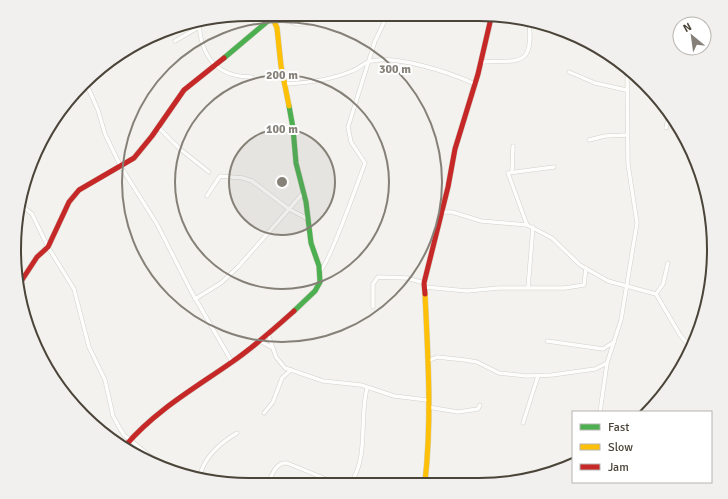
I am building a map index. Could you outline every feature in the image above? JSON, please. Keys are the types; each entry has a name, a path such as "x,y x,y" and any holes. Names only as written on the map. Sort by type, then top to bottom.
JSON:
{"street":[{"path":"23,278 37,257 48,247 69,202 79,190 121,167 138,155 159,128 184,90 268,21"},
{"path":"128,442 152,416 232,362 260,341 315,290 320,282 319,272 311,243 304,192 296,163 293,128 284,84 277,28 274,21"},
{"path":"289,21 296,24 306,24"},
{"path":"319,272 324,268 338,237 351,198 366,163 351,142 348,127 375,40 384,21"},
{"path":"425,478 429,445 427,400 428,361 424,285 442,212 455,149 475,84 490,21"},
{"path":"175,41 199,27 200,40 204,51 215,65 238,77 252,77"},
{"path":"481,62 520,60 526,57 529,54 529,27"},
{"path":"284,84 310,82 352,71 368,62 391,61 416,64 457,75 475,84"},
{"path":"569,72 595,83 626,90"},
{"path":"600,411 606,364 615,341 627,286 637,224 628,164 627,76"},
{"path":"88,88 98,110 105,134 121,167 157,224 195,299 232,362"},
{"path":"666,128 667,122"},
{"path":"159,128 180,149 210,172"},
{"path":"589,140 605,136 627,135"},
{"path":"514,146 512,172 508,175 527,224"},
{"path":"512,172 554,167"},
{"path":"207,196 220,176 243,178 252,181 289,208 308,219"},
{"path":"195,299 221,283 238,267 304,192"},
{"path":"25,208 32,214 48,247 74,289 89,347 98,364 110,395 113,416 124,435 146,453"},
{"path":"442,212 452,212 481,221 527,224 533,227 552,238 586,268 608,281 656,294 687,344"},
{"path":"528,288 533,227"},
{"path":"656,294 663,284 668,264"},
{"path":"373,307 374,284 378,277 407,278 424,285 467,291 499,288 566,288 584,284 586,268"},
{"path":"268,334 271,347 285,368 310,378 336,383 361,385 394,396 427,400"},
{"path":"260,341 271,347"},
{"path":"547,341 603,348 615,341"},
{"path":"428,361 438,357 465,360 477,362 499,373 538,376 595,369 606,364"},
{"path":"264,413 273,402 282,378 291,370"},
{"path":"523,423 538,376"},
{"path":"354,478 358,465 363,438 364,404 367,388"},
{"path":"428,407 458,412 478,409 480,405"},
{"path":"201,473 206,460 225,440 237,433"},
{"path":"270,478 277,464 281,462 323,478"}],"traffic: fast":[{"path":"224,58 268,21"},
{"path":"289,106 293,128 296,163 306,202 311,243 319,266 320,282 315,291 294,311"}],"traffic: slow":[{"path":"274,21 277,28 281,66 289,106"},
{"path":"425,294 429,412 425,478"}],"traffic: jam":[{"path":"425,294 424,283 448,187 455,149 478,74 490,21"},
{"path":"23,278 37,257 48,247 69,202 79,190 134,158 152,136 184,90 224,58"},
{"path":"128,443 163,410 248,350 294,311"}]}
